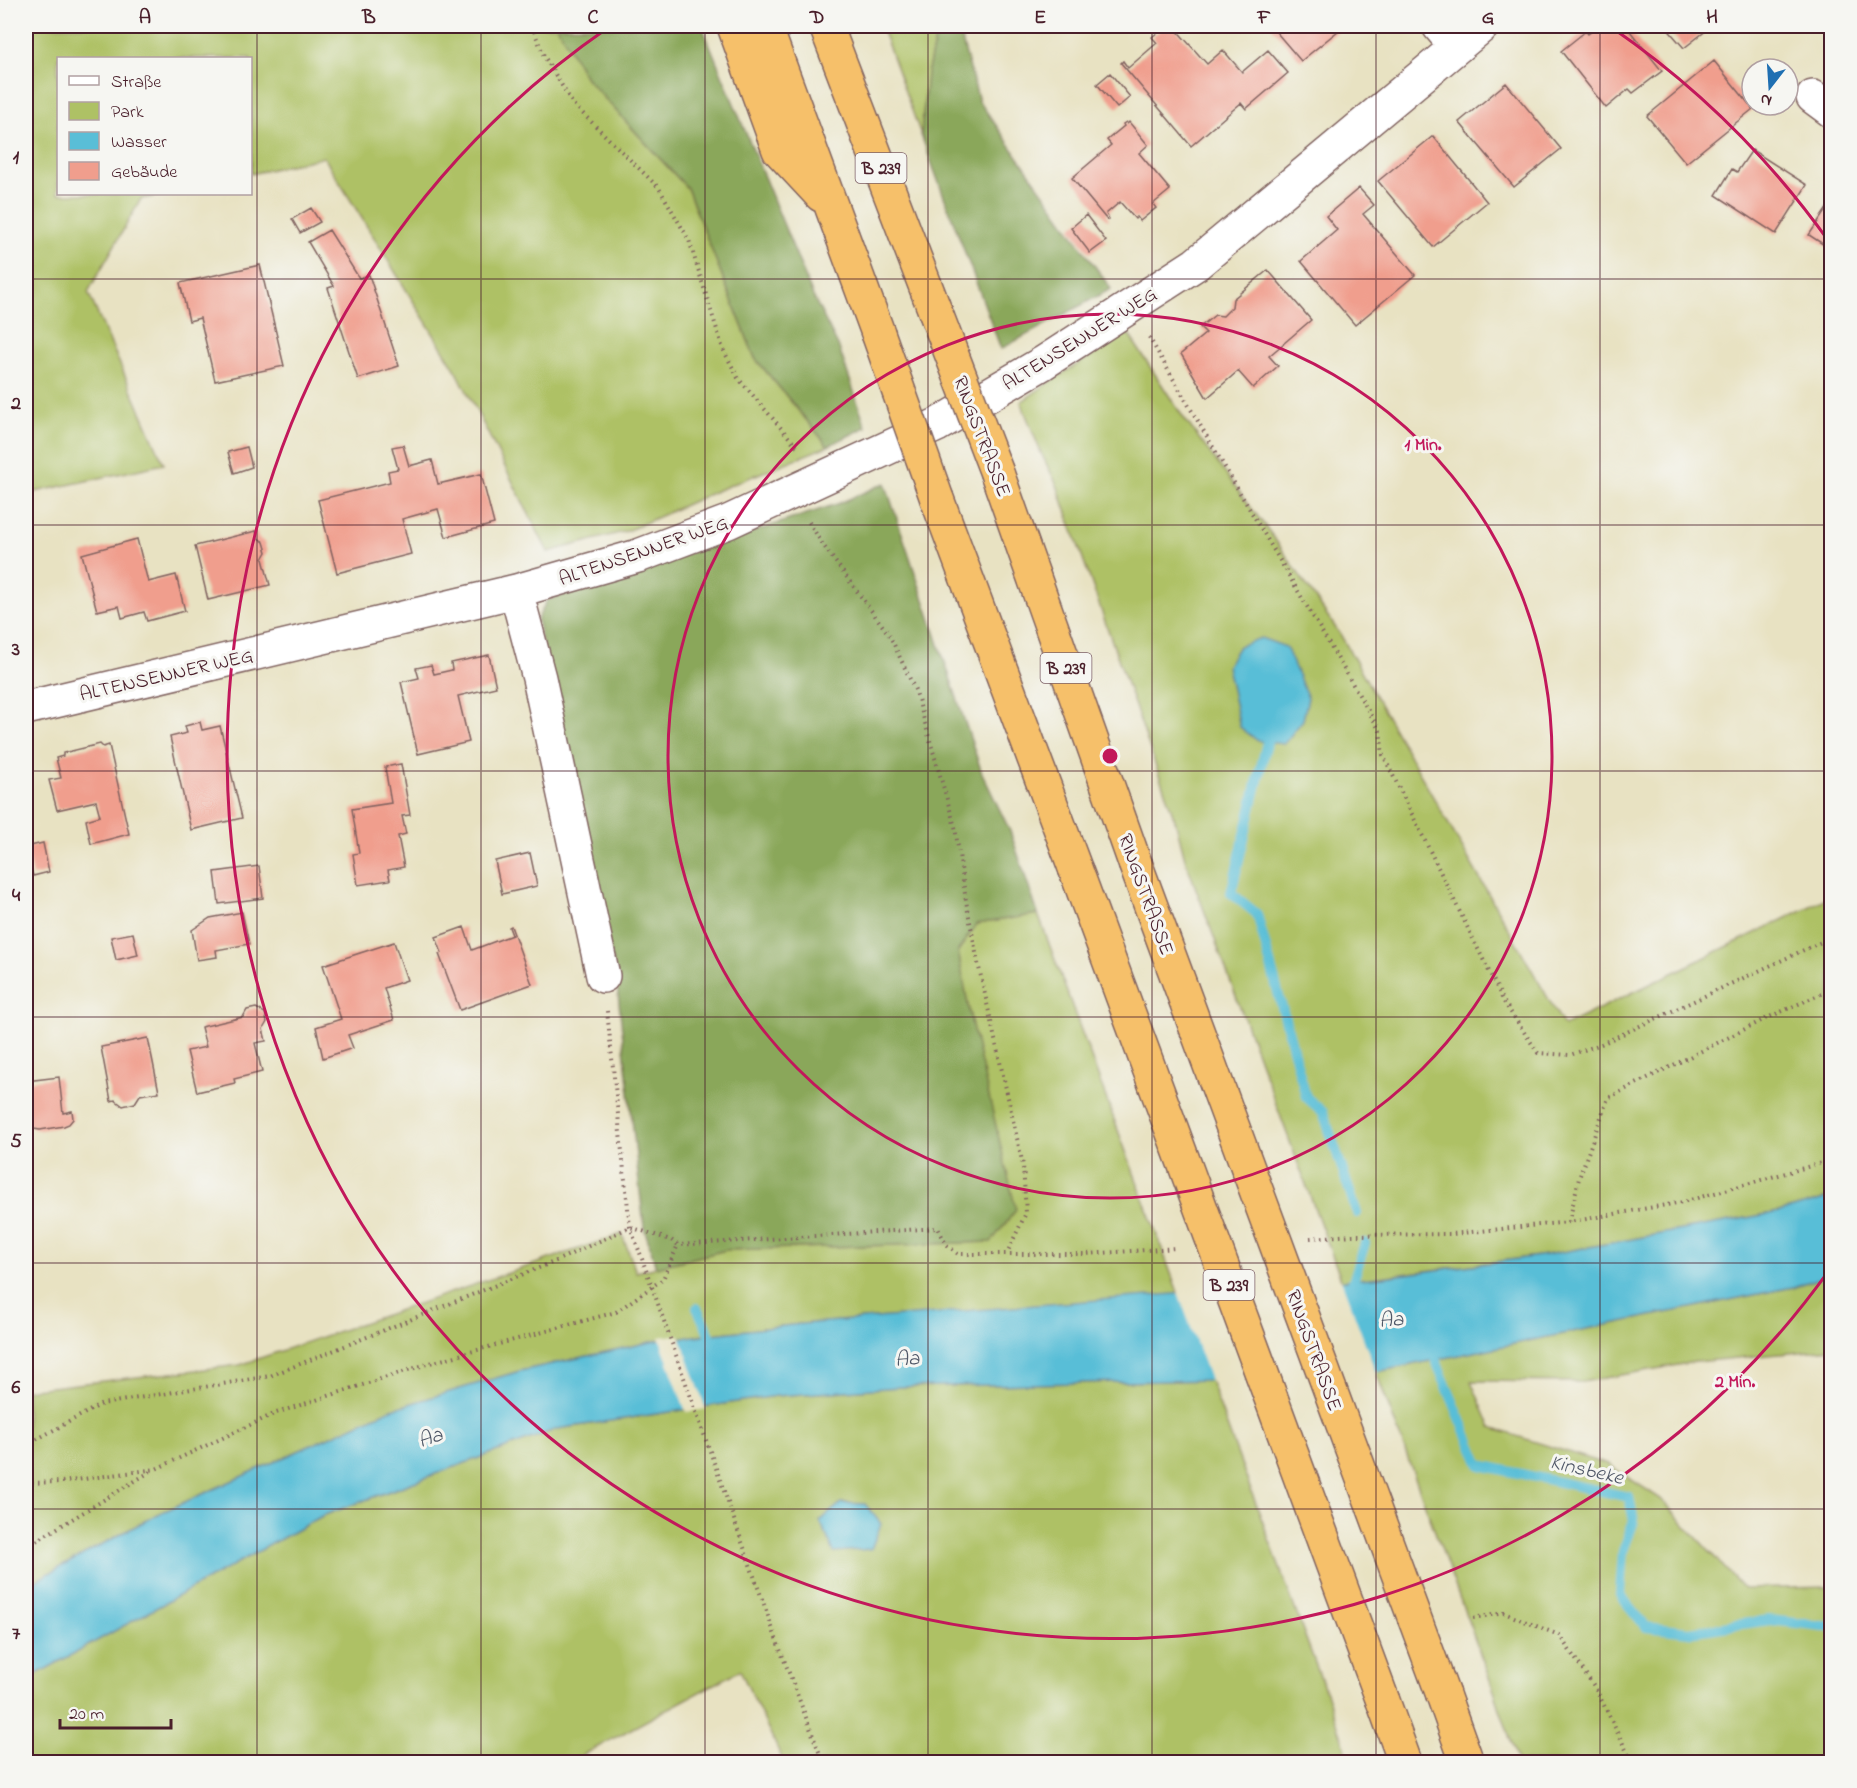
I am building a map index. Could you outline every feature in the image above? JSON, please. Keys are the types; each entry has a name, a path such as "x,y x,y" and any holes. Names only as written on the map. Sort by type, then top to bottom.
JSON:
{"highway":[{"path":"734,26 779,150 832,208"},
{"name":"B 239","path":"765,26 1405,1762"},
{"name":"RINGSTRASSE","path":"826,26 997,473 1135,863 1467,1762"}],"street":[{"name":"ALTENSENNER WEG","path":"26,708 516,591 638,556 728,522 937,425 1043,363 1196,264 1448,36 1482,26"},
{"path":"516,591 539,678 603,976"}],"path":[{"path":"532,26 543,56 573,104 659,188 689,240 723,349 738,378 794,441 823,545 890,636 916,692 956,827 976,953 1023,1165 1026,1213 1007,1253"},
{"path":"1131,306 1219,460 1296,586 1380,731 1383,755 1504,1002 1538,1053 1570,1054 1601,1044 1832,937"},
{"path":"603,976 630,1227 778,1644 823,1762"},
{"path":"1569,1222 1579,1178 1608,1098 1765,1019 1832,989"},
{"path":"1306,1238 1452,1234 1569,1222 1683,1202 1832,1160"},
{"path":"26,1445 102,1404 270,1376 556,1261 630,1227 671,1240 678,1245 938,1228 946,1244 958,1254 1086,1254 1179,1248"},
{"path":"26,1547 156,1468 276,1413 430,1363 616,1312 663,1279 678,1245"},
{"path":"26,1483 62,1482 156,1468"},
{"path":"1473,1618 1504,1613 1558,1635 1596,1689 1632,1762"}],"green space":[{"path":"26,26 557,26 586,78 687,188 755,358 828,446 716,491 627,531 548,552 457,372 324,157 252,174 252,57 57,57 57,195 161,195 141,199 88,292 164,464 26,494"},
{"path":"557,26 702,26 813,296 839,348 866,427 828,446 755,358 687,188 586,78"},
{"path":"881,26 938,26 927,74 921,135"},
{"path":"938,26 958,26 979,101 1111,289 1001,349 921,135 927,74"},
{"path":"1128,333 1183,417 1274,538 1340,634 1564,1026 1831,896 1831,1197 1779,1212 1546,1255 1342,1282 1185,859 1176,823 1057,485 1041,453 1021,402"},
{"path":"885,483 982,773 1010,831 1038,914 977,924 958,951 971,1021 1016,1210 991,1242 726,1250 656,1267 644,1227 616,976 537,620 547,600 840,503"},
{"path":"1038,914 1179,1295 801,1324 660,1340 520,1371 389,1410 154,1516 26,1586 26,1390 240,1365 622,1234 636,1272 726,1250 991,1242 971,1021 958,951 977,924"},
{"path":"1831,1274 1831,1349 1695,1362 1582,1382 1471,1381 1491,1428 1609,1465 1661,1499 1744,1589 1831,1587 1831,1762 1518,1762 1376,1372 1793,1287"},
{"path":"1210,1380 1350,1762 784,1762 740,1670 570,1762 26,1762 26,1680 322,1516 557,1429 776,1396 899,1387","holes":["842,1503 865,1504 820,1522"]}],"water":[{"path":"1261,638 1286,647 1308,698 1303,720 1284,744 1258,741 1240,727 1227,666 1239,646"},
{"name":"Aa","path":"1831,1197 1831,1274 1793,1287 1376,1372 1210,1380 899,1387 776,1396 557,1429 322,1516 26,1680 26,1586 154,1516 389,1410 520,1371 660,1340 801,1324 1384,1277 1546,1255 1779,1212"},
{"path":"841,1503 865,1504 881,1524 871,1549 834,1552 820,1521"}],"pier":[{"path":"1341,1279 1377,1375 1211,1383 1178,1292"},
{"path":"680,1335 706,1409 686,1412 659,1337"}],"building":[{"path":"1165,26 1173,26 1207,64 1223,50 1242,72 1268,50 1288,73 1246,109 1241,103 1191,146 1121,63 1123,61 1128,68 1157,43 1152,37"},
{"path":"1271,26 1344,26 1301,61"},
{"path":"1599,26 1626,26 1662,71 1633,93 1629,89 1606,108 1561,51 1586,31 1588,34"},
{"path":"1665,26 1712,26 1684,48"},
{"path":"1714,61 1740,93 1740,117 1743,117 1686,163 1647,116"},
{"path":"1110,73 1130,97 1117,108 1097,84"},
{"path":"1506,83 1561,149 1514,187 1459,122"},
{"path":"1126,122 1127,124 1129,122 1148,145 1139,153 1170,190 1153,204 1156,208 1140,221 1137,217 1135,219 1120,202 1106,214 1109,219 1107,220 1072,178 1111,145 1107,140"},
{"path":"1433,136 1487,202 1433,247 1378,181"},
{"path":"1752,150 1807,185 1776,234 1716,195 1732,169 1737,172"},
{"path":"1359,188 1374,205 1363,214 1415,275 1355,325 1301,261 1337,230 1326,216"},
{"path":"1832,201 1832,250 1809,235"},
{"path":"311,208 320,222 300,233 292,219"},
{"path":"1086,215 1106,241 1090,253 1071,228"},
{"path":"329,230 359,278 369,275 399,366 358,379 328,288 334,286 308,242"},
{"path":"260,265 284,366 215,381 200,318 189,321 180,283"},
{"path":"1268,270 1311,320 1269,356 1278,366 1253,388 1238,371 1207,398 1181,354 1206,333 1200,327 1215,315 1223,316 1232,307 1233,299"},
{"path":"403,445 409,466 432,460 438,484 481,474 494,524 446,537 438,509 402,519 411,554 337,573 318,500 390,482 388,471 398,469 392,447"},
{"path":"247,447 252,467 234,473 228,452"},
{"path":"256,531 258,538 264,542 267,552 263,559 270,585 208,600 195,546"},
{"path":"137,539 148,582 176,575 185,611 147,621 144,612 122,618 119,606 97,611 82,554"},
{"path":"489,655 496,687 458,696 469,742 418,754 401,682 419,678 416,668 431,665 434,674 452,670 451,663"},
{"path":"200,722 202,730 220,726 242,818 191,830 170,737 187,733 185,726"},
{"path":"100,744 103,747 109,745 129,834 91,844 86,820 100,816 96,801 57,810 49,780 61,778 56,758 63,756 63,753"},
{"path":"401,764 410,815 402,816 406,834 398,836 404,867 388,870 390,880 358,885 353,854 359,853 352,809 391,803 385,767"},
{"path":"43,843 49,872 33,876 26,847"},
{"path":"530,853 537,886 502,894 495,861"},
{"path":"259,866 263,898 219,904 215,872"},
{"path":"242,912 249,944 216,950 217,957 197,960 192,930 210,918"},
{"path":"511,926 532,984 460,1010 439,954 442,953 436,937 464,927 472,950 512,935 509,927"},
{"path":"133,933 138,955 116,960 111,937"},
{"path":"394,942 407,980 384,988 394,1020 348,1035 353,1048 323,1058 316,1027 341,1019 323,965"},
{"path":"256,1008 265,1013 267,1022 263,1029 266,1041 255,1043 262,1072 234,1079 235,1083 197,1092 187,1051 206,1047 201,1027 243,1017 247,1010"},
{"path":"148,1038 159,1092 140,1095 135,1103 123,1106 115,1100 111,1101 101,1047"},
{"path":"59,1077 63,1113 72,1111 73,1119 64,1126 34,1129 29,1125 28,1119 26,1120 26,1081"}],"waterway":[{"path":"1267,742 1231,893 1257,914 1306,1097 1323,1112 1357,1213"},
{"path":"1355,1294 1352,1285 1365,1243"},
{"path":"697,1308 715,1346"},
{"name":"Kinsbeke","path":"1430,1347 1480,1465 1629,1497 1634,1521 1623,1551 1620,1595 1646,1627 1689,1632 1769,1620 1832,1627"}]}
